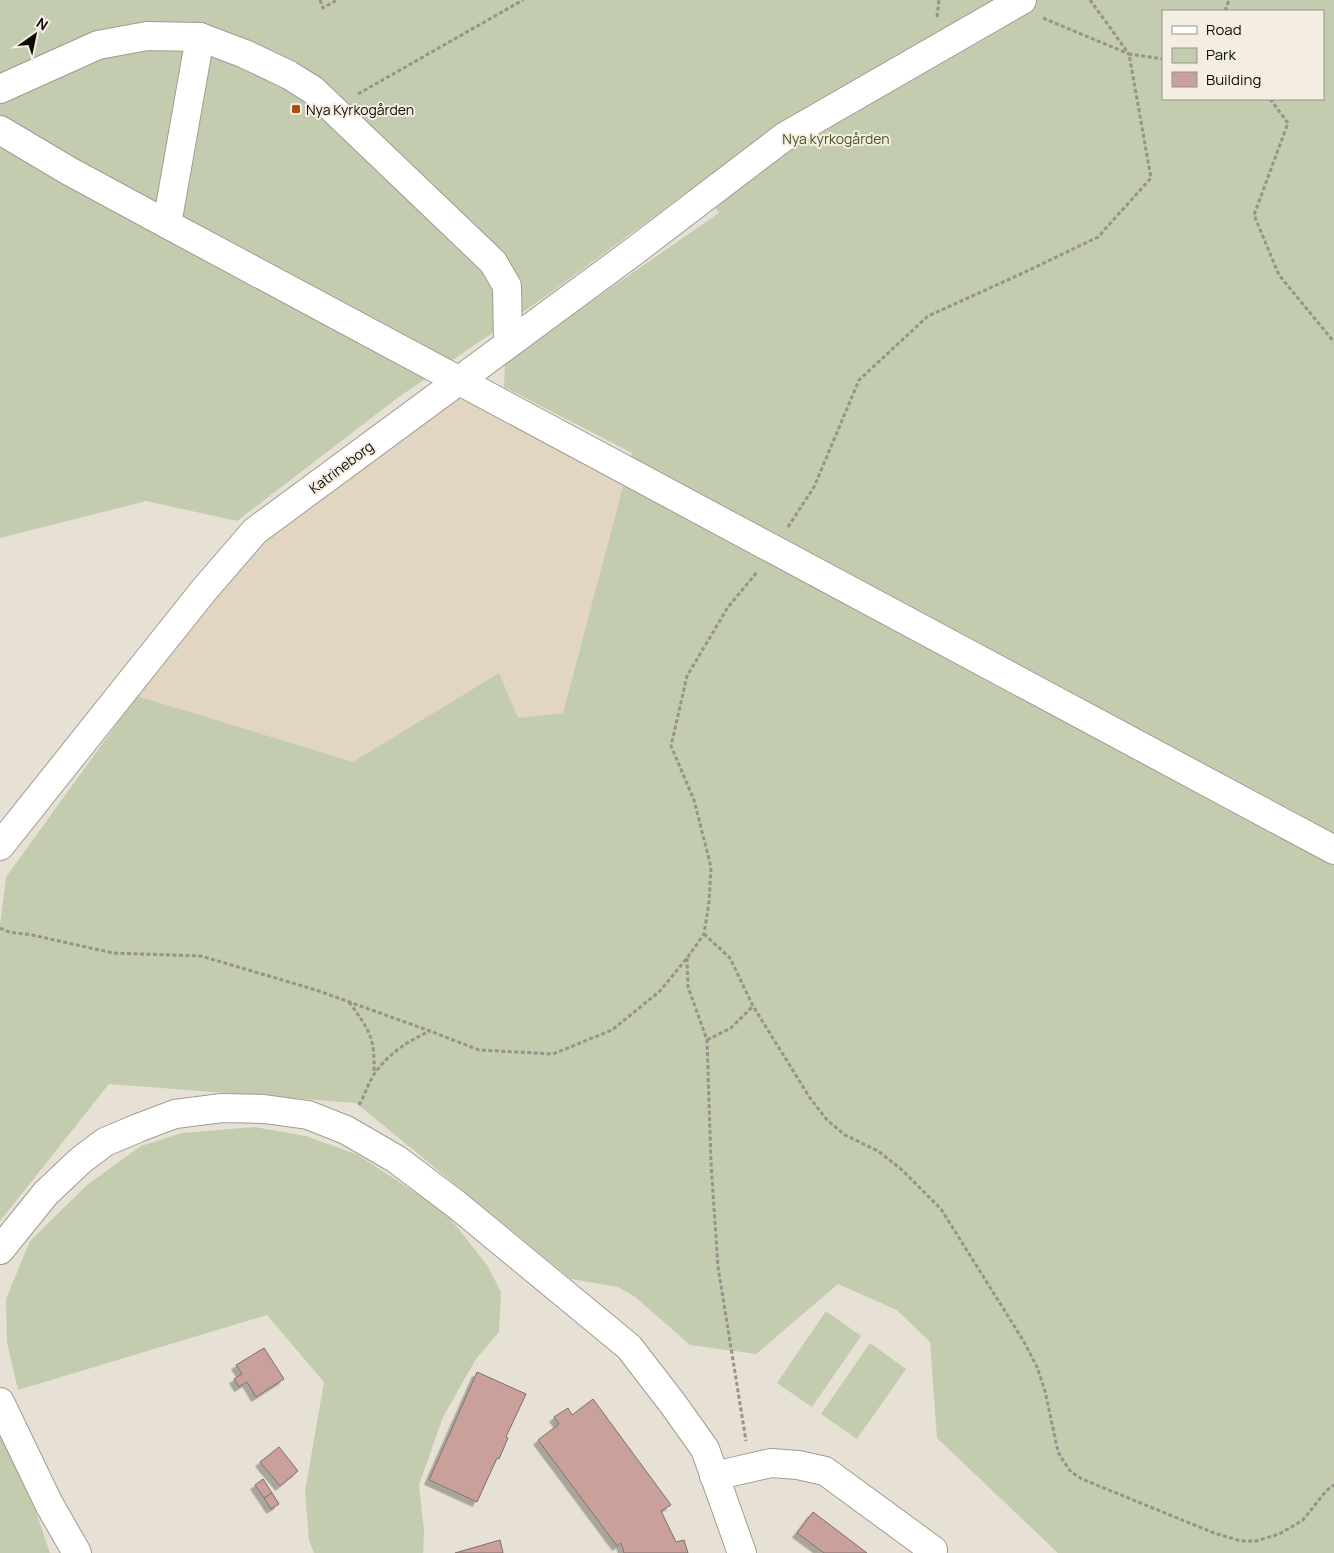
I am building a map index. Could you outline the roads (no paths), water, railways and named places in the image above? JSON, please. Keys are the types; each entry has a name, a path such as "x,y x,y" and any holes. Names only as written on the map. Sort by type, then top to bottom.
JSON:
{"street":[{"name":"Katrineborg","path":"0,846 204,590 255,531 508,342 633,252 784,137 961,34 1007,2"},
{"path":"0,89 98,45 147,36 200,37 245,54 289,75 313,90 493,262 507,286 508,342"},
{"path":"167,224 200,37"},
{"path":"0,130 69,171 167,224 1334,850"},
{"path":"0,1250 46,1193 81,1160 105,1142 175,1114 222,1108 264,1109 308,1115 346,1130 396,1159 457,1205 629,1347 674,1404 705,1450 742,1553"},
{"path":"0,1402 49,1504 77,1553"},
{"path":"714,1476 771,1463 798,1465 824,1471 934,1550"}],"place":[{"name":"Nya Kyrkogården","path":"296,109"}],"park label":[{"name":"Nya kyrkogården","path":"836,138"}]}
